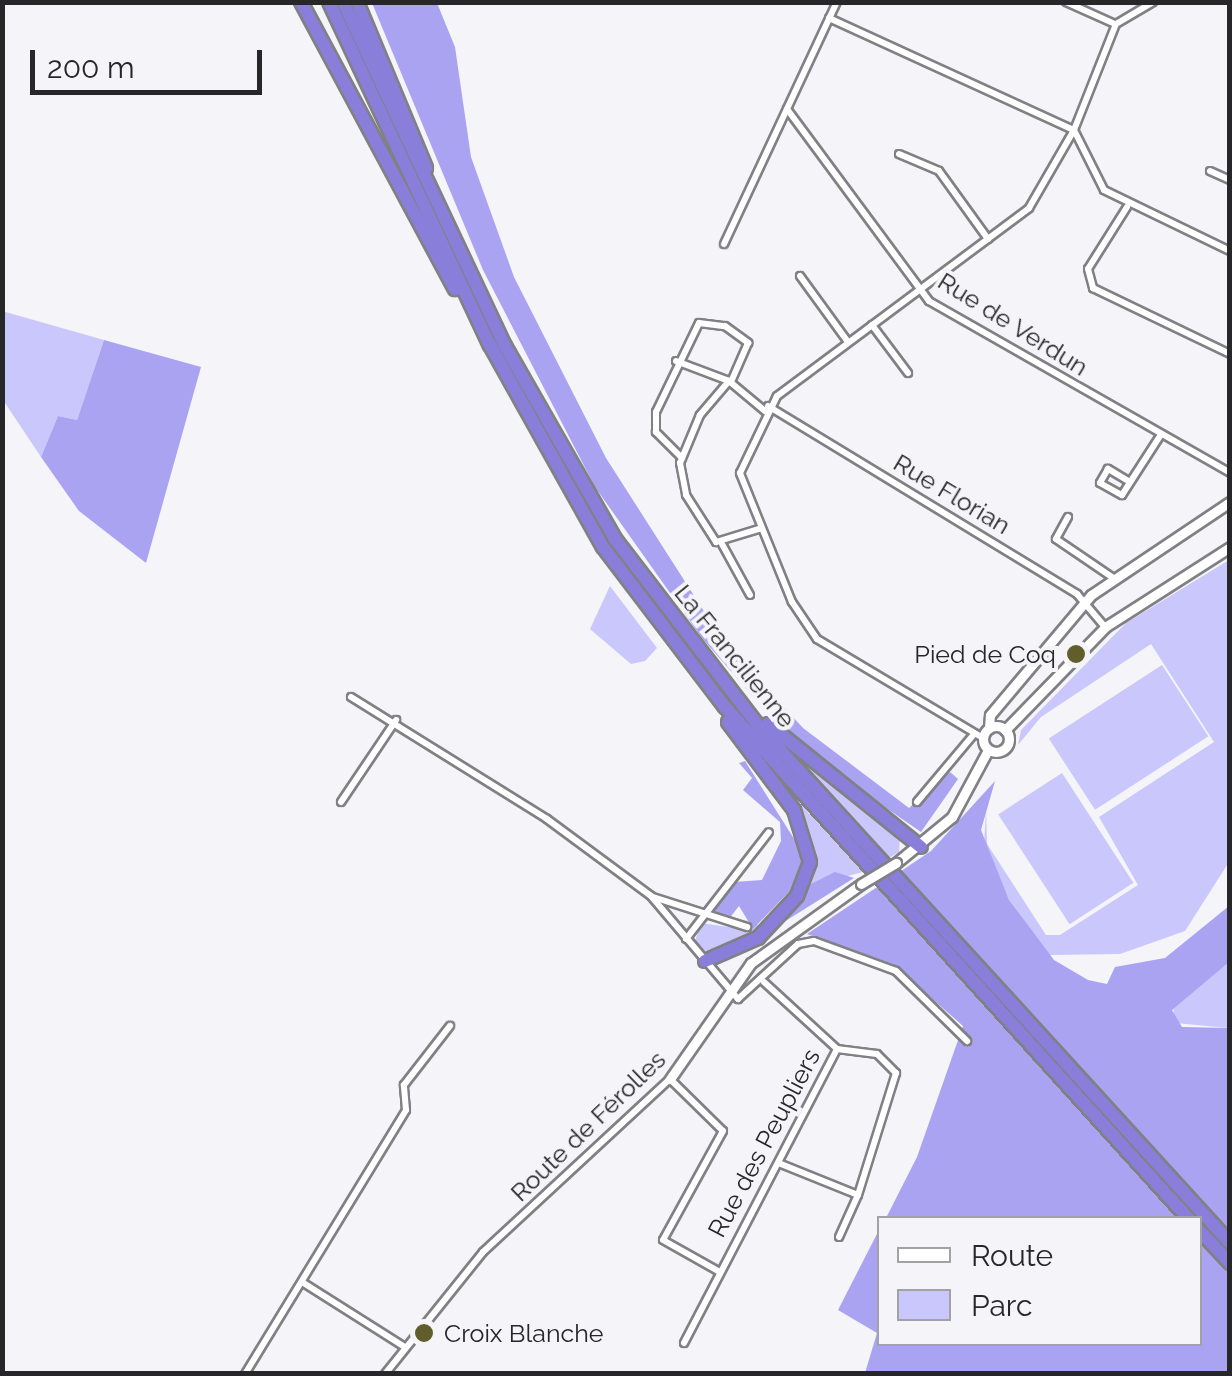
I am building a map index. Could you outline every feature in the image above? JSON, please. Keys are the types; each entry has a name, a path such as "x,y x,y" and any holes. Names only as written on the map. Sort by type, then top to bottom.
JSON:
{"highway":[{"path":"300,2 490,345"},
{"name":"La Francilienne","path":"329,2 490,345 603,547 706,673 1186,1216"},
{"name":"La Francilienne","path":"343,2 558,448 706,673 1230,1243"},
{"path":"357,2 426,160 426,180"},
{"path":"706,673 840,789 921,847"},
{"path":"705,961 758,938 796,896 810,862 794,810 706,673"},
{"path":"1202,1232 1230,1264"}],"street":[{"path":"724,244 837,2"},
{"path":"1066,2 1116,24"},
{"path":"988,750 978,736 817,639 759,529 740,474 767,409 848,342 1029,208 1074,130 1116,24 1153,2"},
{"path":"829,18 1074,130 1104,190 1126,207 1230,251"},
{"name":"Rue de Verdun","path":"787,109 919,290 1160,436 1230,473"},
{"path":"899,154 939,172 988,239"},
{"path":"1210,171 1230,180"},
{"path":"1126,207 1088,269 1093,288 1230,354"},
{"path":"800,276 848,342"},
{"path":"872,325 908,373"},
{"path":"682,458 656,432 676,361 694,326 725,326 750,347 730,381 700,415 682,458 686,495 722,544 750,595"},
{"name":"Rue Florian","path":"676,361 730,381 767,409 1084,603 1105,627"},
{"path":"1130,482 1108,469 1100,483 1122,496 1160,436"},
{"path":"990,728 990,715 1084,603 1112,577 1230,502"},
{"path":"1068,517 1056,539 1112,577"},
{"path":"722,544 759,529"},
{"path":"917,802 978,736 990,728 1005,730 1105,627 1230,548"},
{"path":"351,697 396,720 651,896 698,917 747,926"},
{"path":"341,802 396,720"},
{"name":"Route de Férolles","path":"386,1374 483,1252 670,1079 731,992 778,938 921,847 964,801 988,750 1006,748 1005,730"},
{"path":"686,940 698,917 770,832"},
{"path":"651,896 731,992 742,1000 798,944 814,941 896,971 968,1040"},
{"name":"Rue des Peupliers","path":"684,1343 772,1166 781,1164 837,1049 764,982"},
{"path":"245,1374 406,1110 404,1084 450,1026"},
{"path":"837,1049 877,1054 896,1073 858,1195 839,1236"},
{"path":"670,1079 723,1130 663,1240 718,1271"},
{"path":"781,1164 858,1195"},
{"path":"302,1282 405,1347"}],"green space":[{"path":"2,311 104,340 77,420 58,416 41,457 3,400"},
{"path":"1229,560 1229,862 1185,931 1120,954 1049,955 1009,900 984,844 986,811 987,844 1046,935 1060,935 1138,885 1099,817 1214,742 1151,644 1041,717 1018,745 1021,730 1126,623"},
{"path":"610,586 657,648 645,661 631,664 590,629"},
{"path":"1162,665 1208,736 1095,810 1049,739"},
{"path":"798,758 900,838 899,852 889,858"},
{"path":"1062,773 1133,883 1070,924 998,814"},
{"path":"787,792 863,872 805,887 810,839"},
{"path":"745,920 762,927 710,953 694,944 701,923 742,929"},
{"path":"1229,962 1229,1028 1175,1023 1173,1005"}],"shaded area":[{"path":"372,3 437,3 455,47 471,157 514,277 606,458 723,641 803,728 909,808 950,772 958,779 921,832 819,762 764,709 702,638 595,487 483,270"},
{"path":"104,340 201,367 146,563 79,511 41,457 58,416 77,420"},
{"path":"745,761 803,853 802,878 753,929 739,906 728,920 708,915 734,882 762,880 781,841 780,822 743,790 752,778 739,763"},
{"path":"995,781 981,830 1009,900 1054,960 1088,980 1107,984 1115,967 1165,958 1229,906 1229,962 1172,1010 1182,1027 1229,1028 1229,1373 865,1373 877,1333 877,1346 1202,1346 1202,1216 887,1216 917,1157 963,1026 893,964 807,934 931,851"},
{"path":"835,872 854,878 776,927 805,887"},
{"path":"877,1234 877,1333 838,1310"}],"place":[{"name":"Pied de Coq","path":"1076,654"},
{"name":"Croix Blanche","path":"424,1333"}]}
